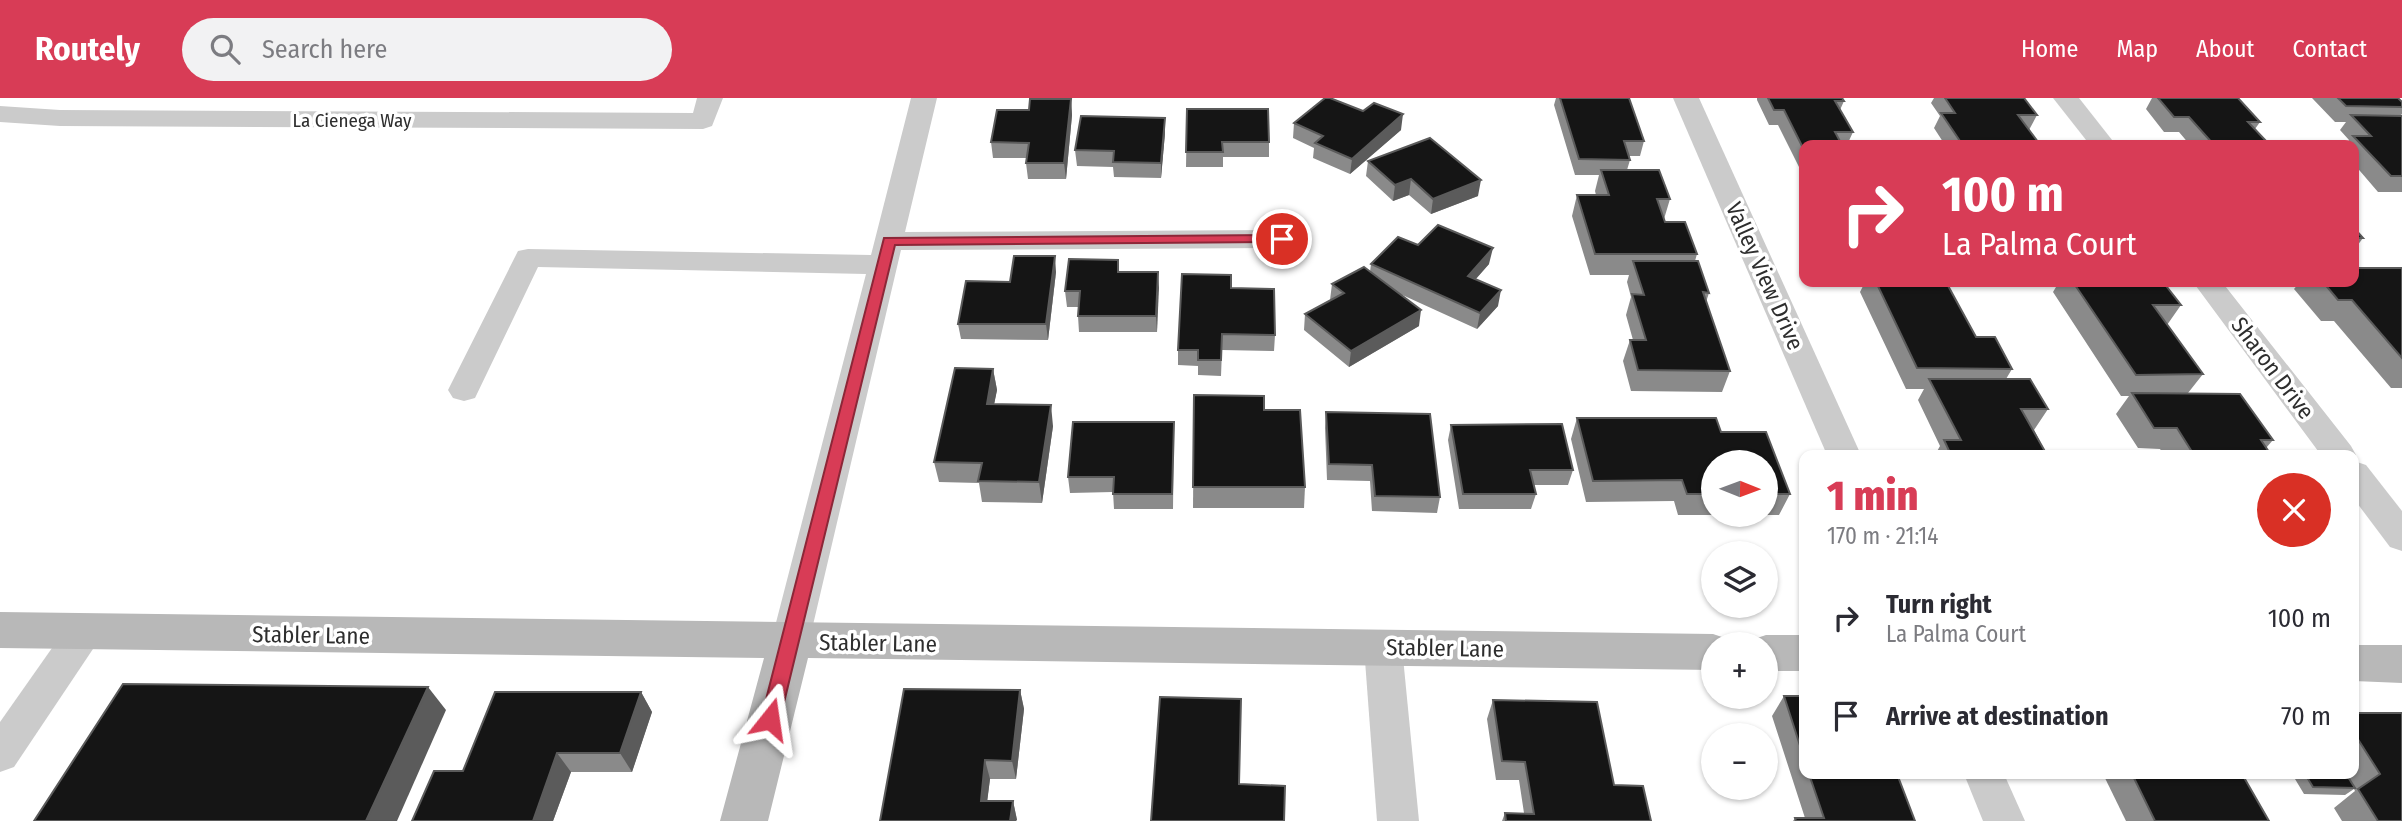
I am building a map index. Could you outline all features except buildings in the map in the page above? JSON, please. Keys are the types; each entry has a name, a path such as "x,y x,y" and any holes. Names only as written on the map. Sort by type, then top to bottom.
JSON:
{"street":[{"path":"744,821 924,98"},
{"name":"Valley View Drive","path":"1686,98 1842,450"},
{"path":"2066,98 2098,140"},
{"name":"La Cienega Way","path":"0,114 60,118 707,110"},
{"path":"464,390 528,258 886,253 1282,239"},
{"name":"Sharon Drive","path":"2211,287 2335,450"},
{"path":"2359,481 2402,537"},
{"name":"Stabler Lane","path":"0,630 1701,652"},
{"path":"0,754 84,632"},
{"path":"1383,647 1398,821"},
{"path":"1778,653 1799,653"},
{"path":"2359,663 2402,664"},
{"path":"1986,779 2004,821"}],"route":[{"path":"770,719 889,241 1282,239"}]}
